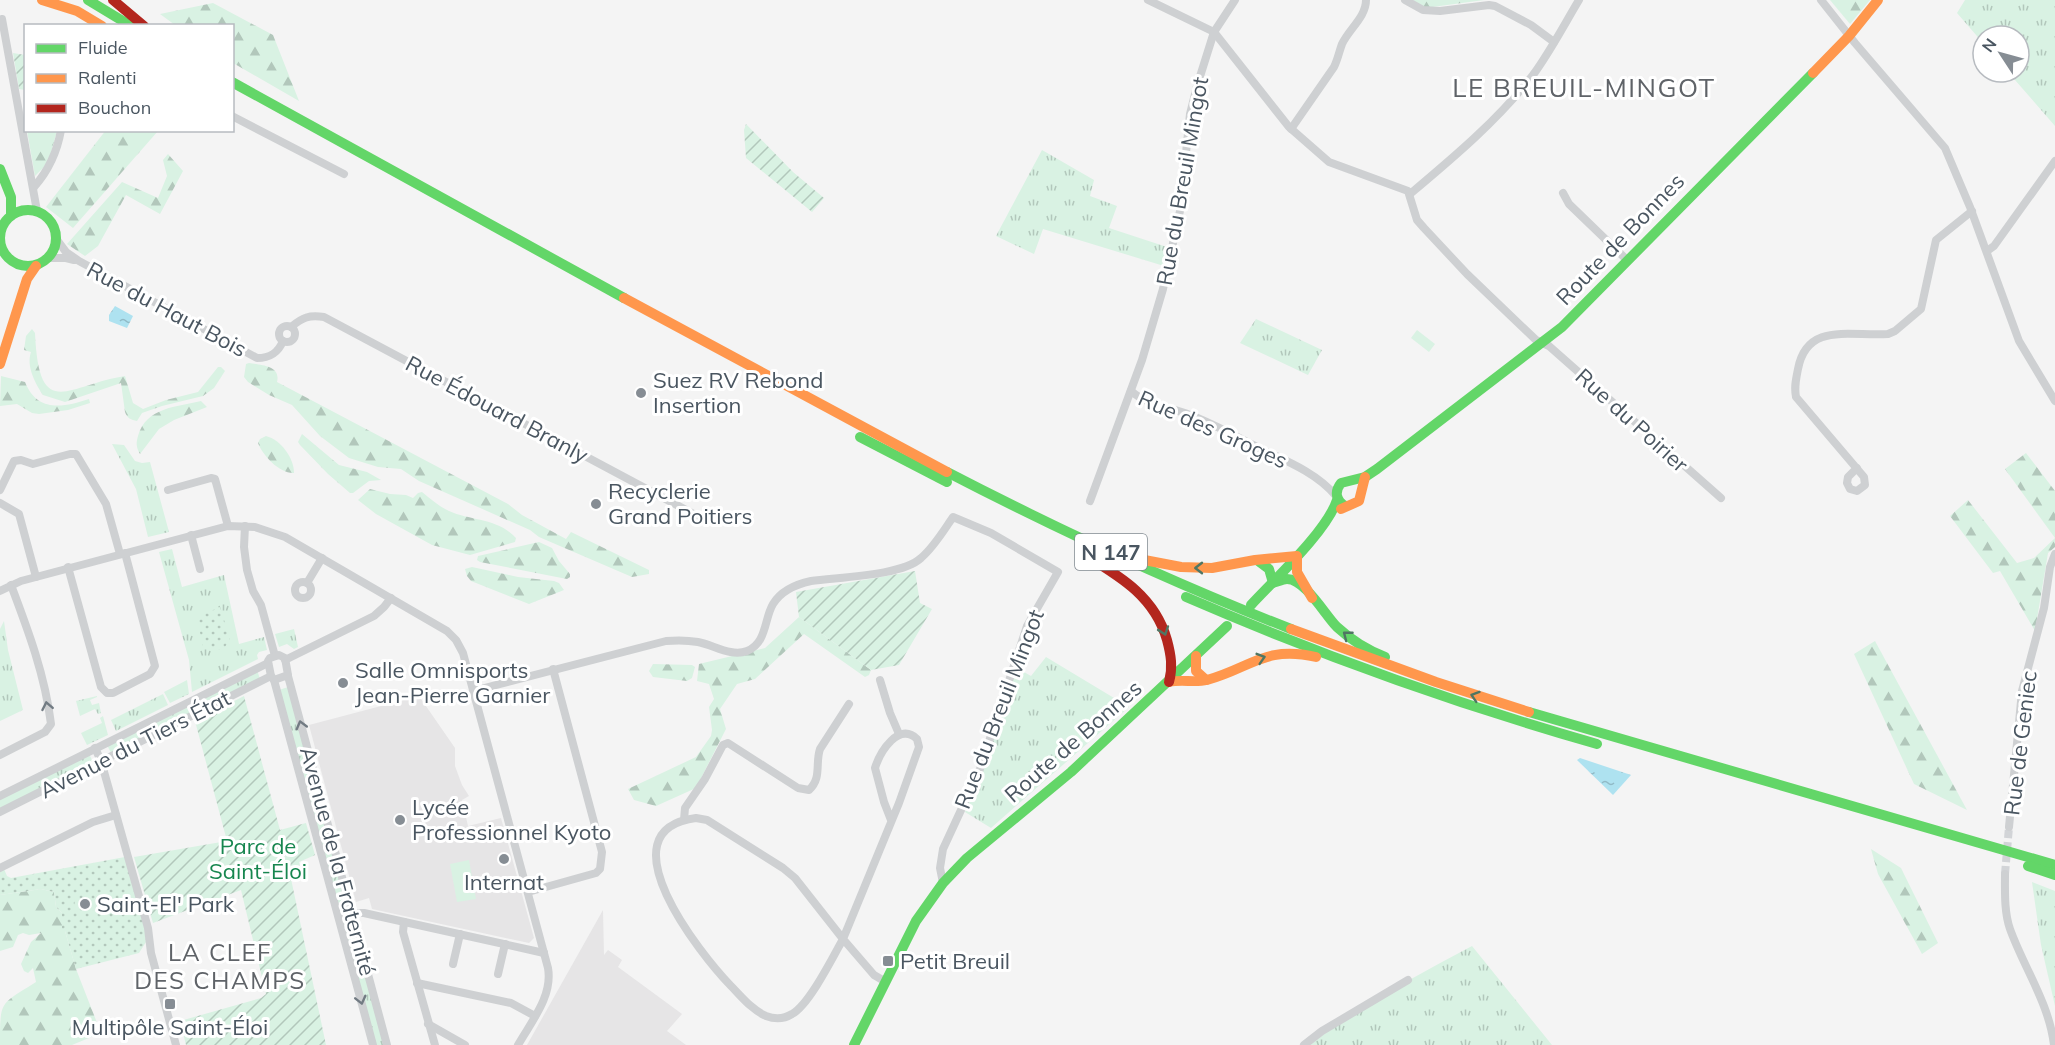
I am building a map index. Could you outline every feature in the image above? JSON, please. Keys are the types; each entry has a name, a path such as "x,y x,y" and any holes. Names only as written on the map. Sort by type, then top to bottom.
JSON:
{"main road":[{"path":"42,0 76,11 99,24"},
{"path":"70,0 109,24"},
{"path":"88,0 128,24"},
{"path":"113,0 142,24"},
{"name":"Route de Bonnes","path":"1351,481 1365,477 1562,327 1850,36 1878,0"},
{"name":"N 147","path":"234,83 835,413 991,494 1081,544 1230,606 1434,683 1580,729 1919,824 2055,865"},
{"name":"N 147","path":"234,94 869,442 1227,615 1373,672 1578,738 1927,836 2055,876"},
{"path":"0,169 12,206 11,216"},
{"path":"0,364 27,279 36,266 49,258 57,240 52,222 21,203 6,183"},
{"path":"23,290 21,276 15,263 0,245 1,229 11,216 18,212 32,210"},
{"path":"15,263 36,266"},
{"path":"1337,495 1350,506 1359,501 1365,477"},
{"path":"1251,605 1297,556 1333,512 1341,483 1351,481 1361,491"},
{"path":"1081,544 1179,567 1223,567 1257,560 1287,559 1297,556"},
{"path":"1081,544 1085,555 1127,580 1151,604 1160,620 1172,653 1173,666 1169,682 1206,680 1259,657 1289,653 1308,655 1364,674 1373,672"},
{"path":"1297,556 1297,572 1312,598"},
{"path":"1257,560 1269,568 1273,583"},
{"path":"1273,583 1282,579 1292,580 1350,639 1370,651 1427,676 1434,683"},
{"name":"Route de Bonnes","path":"854,1045 916,921 943,883 967,858 1071,772 1227,626"},
{"path":"1172,653 1184,660 1194,658 1196,671 1206,680"}],"street":[{"path":"1148,0 1214,32 1291,129 1333,164 1405,188 1410,194 1458,153 1506,107 1533,75 1579,0"},
{"name":"Rue du Breuil Mingot","path":"1090,501 1151,334 1180,211 1190,114 1214,32 1234,0"},
{"path":"1291,129 1339,59 1342,44 1364,11 1366,0"},
{"path":"1405,0 1423,10 1440,11 1495,6 1531,24 1554,42"},
{"path":"1821,0 1941,143 1960,180 2019,341 2055,400"},
{"path":"2,19 34,187 32,210"},
{"path":"234,117 344,174"},
{"path":"34,187 51,164 59,144 61,132"},
{"path":"1987,251 1994,246 2055,161"},
{"name":"Rue du Poirier","path":"1410,194 1418,220 1467,274 1536,340 1549,346 1721,498"},
{"path":"1563,194 1569,204 1627,260"},
{"path":"1857,468 1796,396 1794,388 1800,357 1808,346 1823,335 1888,334 1908,321 1924,304 1936,240 1972,211"},
{"name":"Rue du Haut Bois","path":"57,240 66,252 79,261 257,358 265,358 274,354 283,341 288,342 294,337 291,327"},
{"name":"Rue du Haut Bois","path":"49,258 79,261"},
{"name":"Rue Édouard Branly","path":"291,327 302,317 324,317 703,519"},
{"name":"Rue des Groges","path":"1131,391 1147,403 1168,407 1210,423 1293,464 1337,495"},
{"path":"0,490 14,461 21,460 33,464 76,454 106,504 155,666 150,674 113,693 107,693 101,687 68,567"},
{"path":"168,490 214,479 228,526"},
{"path":"0,503 19,514 36,577"},
{"name":"Rue du Breuil Mingot","path":"553,669 649,644 686,640 726,651 748,651 759,642 775,601 801,583 878,573 913,564 922,558 953,517 991,533 1058,572 1027,626 980,769 943,849 940,868 943,883"},
{"path":"0,591 11,585 68,567 228,526 245,526 277,533 442,627 456,640 463,653 549,973 548,988 518,1045"},
{"path":"245,526 244,547 247,570 253,591 261,605 275,656 283,656 285,660 374,616 391,598"},
{"path":"191,535 200,569"},
{"name":"Rue de Geniec","path":"2009,827 2022,691 2044,608 2050,567 2055,554"},
{"path":"307,583 321,558"},
{"path":"0,755 45,732 51,724 38,659 28,626 11,585"},
{"name":"Avenue du Tiers État","path":"0,796 268,663 270,658 275,656"},
{"name":"Avenue de la Fraternité","path":"285,660 387,1045"},
{"name":"Avenue de la Fraternité","path":"268,663 373,1045"},
{"path":"473,691 553,669 602,852 601,867 596,873 528,892"},
{"name":"Avenue du Tiers État","path":"0,812 101,760 273,678 288,676"},
{"path":"880,680 899,734"},
{"path":"684,820 685,808 705,779 723,745 728,743 798,788 809,790 818,778 820,749 849,704"},
{"path":"886,982 874,975 843,939 795,879 783,868 707,820 696,818 674,825 663,835 657,846 656,857 670,902 686,932 733,988 759,1011 776,1018 794,1014 809,996 843,939 891,819 919,747 919,742 914,735 909,733 899,734 892,739 874,768 891,819"},
{"path":"96,748 148,928 151,953 176,1045"},
{"path":"0,868 93,822 116,815"},
{"path":"2005,874 2009,927 2045,1007 2054,1042"},
{"path":"339,916 364,913 544,953"},
{"path":"404,922 403,932 435,1045"},
{"path":"453,964 460,934"},
{"path":"498,974 505,944"},
{"path":"1304,1045 1322,1031 1408,980"},
{"path":"417,982 512,1003 535,1016"},
{"path":"428,1024 465,1045"}],"shaded area":[{"name":"Lycée Professionnel Kyoto","path":"419,696 455,748 455,766 469,796 462,800 468,826 501,818 534,938 529,943 372,909 369,898 356,902 309,725"},
{"path":"603,910 604,955 608,950 622,960 618,967 682,1014 667,1031 686,1045 527,1045"}],"green space":[{"path":"1413,0 1484,0 1425,8"},
{"path":"1830,0 1870,0 1850,24"},
{"path":"1965,0 2055,0 2055,126 2018,84 2031,84 2031,24 1971,24 1971,29 1957,13"},
{"path":"213,3 273,35 299,101 234,64 234,24 174,24 160,14"},
{"path":"13,53 24,55 24,90 19,89"},
{"path":"746,124 793,172 824,198 812,212 746,158 744,130"},
{"path":"27,132 57,132 48,163 35,176"},
{"path":"104,132 157,132 73,228 46,207"},
{"path":"1042,150 1094,180 1090,196 1117,206 1109,228 1167,247 1164,266 1043,229 1034,254 996,236"},
{"path":"168,154 183,171 160,214 126,195 98,246 85,256 67,244 122,182 158,198 167,176 163,160"},
{"path":"1256,319 1322,350 1308,375 1240,343"},
{"path":"32,329 35,333 38,361 43,379 50,389 60,392 125,376 133,403 143,409 166,400 198,392 218,367 225,371 214,388 203,396 142,413 135,421 125,412 121,383 65,402 43,395 30,369 31,352 24,350 26,336"},
{"path":"1417,330 1435,344 1429,352 1411,338"},
{"path":"246,364 274,369 278,377 277,382 508,504 522,515 566,539 571,532 649,570 649,574 632,577 419,481 401,469 378,467 349,458 320,436 292,405 248,382 244,377"},
{"path":"1,376 25,382 36,399 43,403 60,405 89,399 90,403 68,410 39,414 32,413 17,404 0,406"},
{"path":"201,401 207,407 174,420 159,429 140,454 137,438 148,419 164,410"},
{"path":"302,434 339,465 367,472 381,480 369,481 350,493 300,445 298,442"},
{"path":"266,436 277,441 286,450 292,461 294,473 283,471 264,453 258,443"},
{"path":"112,444 124,445 135,461 150,462 169,532 148,537 136,489"},
{"path":"2026,453 2055,491 2055,538 2005,469"},
{"path":"370,489 413,498 422,492 449,511 501,527 516,538 515,542 470,555 432,545 376,514 358,500"},
{"path":"1968,500 2017,563 2034,558 2055,538 2055,547 2048,553 2035,631 2000,571 1993,573 1950,516"},
{"path":"539,542 552,548 570,577 567,579 477,560 478,556"},
{"path":"172,549 182,587 224,575 239,644 264,637 267,650 259,652 258,659 192,692 189,660 159,552"},
{"path":"472,567 518,577 554,581 559,583 564,590 529,604 471,581 465,569"},
{"path":"915,571 920,603 932,609 899,665 871,670 799,617 796,592"},
{"path":"220,607 230,639 223,650 203,647 197,617"},
{"path":"799,617 871,670 869,675 865,677 804,634 755,679 737,684 720,709 726,729 696,788 656,806 634,800 628,789 696,757 711,736 709,707 714,699 709,684 697,681 699,664 765,648"},
{"path":"4,621 8,650 23,710 0,721 0,629"},
{"path":"294,629 298,647 294,649 287,644 279,647 275,634"},
{"path":"1875,641 1967,810 1914,784 1854,654"},
{"path":"1046,657 1129,707 991,828 965,812 1017,668 1031,676"},
{"path":"653,664 695,667 692,678 687,681 653,677 649,671"},
{"path":"257,670 260,679 111,753 107,745"},
{"path":"187,680 189,694 170,703 164,692"},
{"path":"288,687 346,901 337,903 279,690"},
{"path":"163,694 168,705 116,731 111,720"},
{"path":"97,696 90,700 92,705 99,703 101,713 98,714 95,709 80,716 76,701"},
{"name":"Parc de Saint-Éloi","path":"244,696 280,830 306,823 315,855 299,862 301,869 290,874 326,1045 186,1045 180,1021 261,998 266,994 241,890 153,923 134,857 227,841 195,721"},
{"path":"103,716 108,735 87,745 81,733 102,723 100,718"},
{"path":"89,754 93,762 0,809 0,799"},
{"path":"1871,849 1901,868 1938,943 1922,954 1878,874"},
{"path":"125,857 145,928 146,942 139,953 76,969 65,931 62,931 62,913 56,907 54,892 41,889 0,895 0,870 4,869 7,876 11,878"},
{"path":"469,860 476,899 457,902 450,864"},
{"path":"2032,882 2055,891 2055,1006 2041,945"},
{"path":"41,889 54,892 56,907 62,913 62,931 65,931 76,969 101,1033 72,1045 0,1045 4,1005 36,982 33,968 28,973 24,971 21,964 31,942 41,933 18,935 13,947 0,951 0,895"},
{"name":"Saint-El' Park","path":"75,898 95,900 95,911 74,909"},
{"path":"352,921 385,1045 375,1045 342,923"},
{"path":"1472,946 1552,1045 1310,1045 1368,1004"}],"water":[{"path":"115,306 133,316 127,328 109,321 109,315"},
{"path":"1580,758 1631,775 1613,795 1577,760"}],"tunnel":[{"path":"2005,874 2009,827"}],"traffic: fast":[{"path":"88,0 128,24"},
{"path":"1345,506 1337,496 1341,483 1365,477 1377,469 1562,327 1813,73"},
{"path":"234,83 624,298"},
{"path":"0,169 11,197 11,216"},
{"path":"23,210 33,210 48,218 54,227 56,238 54,249 48,258 33,266 23,266 12,261 5,254 0,243 0,233 5,222 12,215 23,210"},
{"path":"860,437 947,482"},
{"path":"947,472 1117,555 1291,629"},
{"path":"1251,605 1312,540 1323,526 1337,500"},
{"path":"1257,560 1269,569 1273,583 1287,579 1301,585 1342,632 1385,657"},
{"path":"1186,597 1287,639 1389,677 1597,744"},
{"path":"854,1045 916,921 943,883 967,858 1071,772 1227,626"},
{"path":"1529,712 2055,865"},
{"path":"2028,866 2055,875"}],"traffic: slow":[{"path":"42,0 77,11 99,24"},
{"path":"1813,73 1849,36 1878,0"},
{"path":"0,364 27,279 36,266"},
{"path":"624,298 947,472"},
{"path":"1341,509 1359,501 1365,477"},
{"path":"1139,559 1181,567 1212,568 1255,560 1297,556 1297,572 1312,598"},
{"path":"1291,629 1436,682 1529,712"},
{"path":"1169,682 1207,680 1271,656 1298,654 1316,657"},
{"path":"1196,656 1196,671 1206,680"}],"traffic: jam":[{"path":"113,0 142,24"},
{"path":"1081,548 1085,555 1124,580 1154,612 1162,625 1170,651 1169,682"}],"place":[{"name":"Suez RV Rebond Insertion","path":"641,393"},
{"name":"Recyclerie Grand Poitiers","path":"596,504"},
{"name":"Salle Omnisports Jean-Pierre Garnier","path":"343,683"},
{"name":"Lycée Professionnel Kyoto","path":"400,820"},
{"name":"Internat","path":"504,859"},
{"name":"Saint-El' Park","path":"85,904"},
{"name":"Petit Breuil","path":"888,961"},
{"name":"Multipôle Saint-Éloi","path":"170,1004"}],"district":[{"name":"LE BREUIL-MINGOT","path":"1584,87"},
{"name":"LA CLEF DES CHAMPS","path":"220,966"}]}
